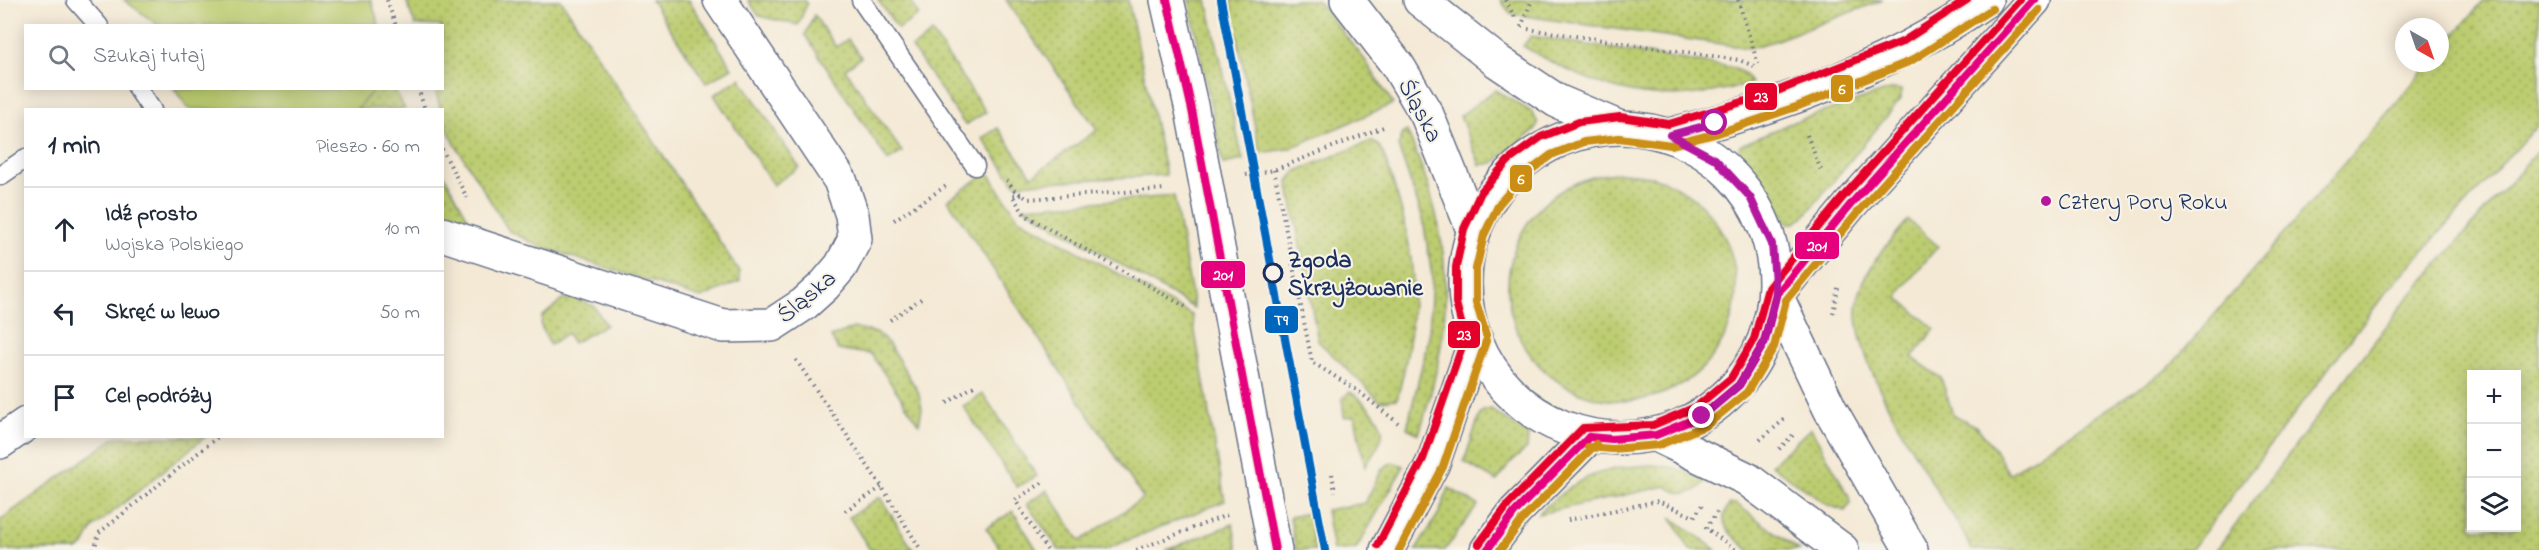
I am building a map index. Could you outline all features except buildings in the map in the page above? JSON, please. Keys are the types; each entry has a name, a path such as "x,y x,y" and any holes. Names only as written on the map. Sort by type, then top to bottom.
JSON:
{"street":[{"name":"Śląska","path":"444,235 723,326 772,325 804,304 841,266 855,239 852,215 840,180 720,0"},
{"path":"1167,0 1194,120 1275,550"},
{"name":"Śląska","path":"1347,0 1398,66 1427,115 1474,232"},
{"path":"1420,0 1497,61 1557,101 1619,127 1670,135 1715,159 1750,197 1772,244 1776,295 1764,343 1739,385 1702,416 1656,435 1612,439 1589,437 1538,416 1512,395 1490,369 1476,338 1466,303 1466,268 1474,232 1490,198 1515,169 1546,146 1581,132 1619,127"},
{"path":"1670,135 1775,103 1907,51 1986,0"},
{"path":"1776,295 1851,204 2034,0"},
{"path":"1776,295 1830,409 1911,550"},
{"path":"1387,550 1433,463 1476,338"},
{"path":"0,442 24,425"},
{"path":"1656,435 1747,479 1842,550"},
{"path":"1487,550 1515,512 1589,437"}],"lane":[{"path":"76,0 97,24"},
{"path":"861,0 975,166"},
{"path":"139,90 151,108"},
{"path":"0,176 24,159"}],"path":[{"path":"387,0 395,24"},
{"path":"1504,0 1520,28"},
{"path":"1520,28 1532,0"},
{"path":"1520,28 1739,60 1759,68 1737,0"},
{"path":"419,90 424,108"},
{"path":"1380,128 1274,170 1312,362 1347,382 1398,423"},
{"path":"849,250 989,156 1014,190 1028,199 1167,189"},
{"path":"1022,195 1012,195 1025,215 1192,310"},
{"path":"891,320 921,299"},
{"path":"772,325 882,487 921,550"},
{"path":"947,403 977,384"},
{"path":"1758,442 1792,413"},
{"path":"94,550 99,533 217,438"},
{"path":"1332,474 1335,492"},
{"path":"1042,483 1015,500 1047,550"},
{"path":"845,511 882,487"},
{"path":"1558,522 1658,501 1694,517"},
{"path":"1136,550 1228,514"},
{"path":"1706,528 1736,550"}],"green space":[{"path":"124,0 371,0 379,24 157,24"},
{"path":"406,0 561,0 739,271 740,281 701,298 541,247 509,231 456,146 444,122 444,108 440,108 435,90 444,90 444,24 415,24"},
{"path":"651,0 689,0 732,68 706,83"},
{"path":"748,0 804,0 807,4 798,25 759,16"},
{"path":"878,0 909,0 919,15 898,29"},
{"path":"1006,0 1128,0 1166,175 1015,184 982,138 998,128 1032,176 1097,130"},
{"path":"1189,0 1207,0 1243,160 1223,164"},
{"path":"1230,0 1317,0 1365,60 1393,104 1288,149 1260,153"},
{"path":"1500,0 1883,0 1774,41 1749,48 1511,14"},
{"path":"2484,0 2539,0 2539,123 2387,291 2191,550 1971,550 1964,534 1914,452 1878,386 1865,354 1858,325 1858,300 1866,277 1885,247 1908,220 1938,246 1903,288 1898,298 1935,329 1912,357 1941,378 1953,414 1977,427 1994,448 2009,474 2168,369 2422,72 2449,72 2449,41"},
{"path":"814,15 836,47 848,39 861,57 845,69 902,152 888,161 805,35"},
{"path":"932,33 986,112 965,125 912,48"},
{"path":"1531,36 1730,67 1744,73 1751,83 1688,95 1660,96 1632,92 1579,75 1523,46"},
{"path":"740,78 799,167 773,185 714,95"},
{"path":"1893,89 1901,90 1901,99 1803,218 1795,223 1787,223 1765,183 1738,153 1739,146 1793,122"},
{"path":"175,90 373,90 358,108 188,108"},
{"path":"372,90 395,90 404,108 357,108"},
{"path":"1495,90 1532,112 1538,123 1535,130 1493,163 1480,165 1460,116"},
{"path":"1407,131 1435,209 1442,246 1445,281 1440,353 1419,434 1407,428 1429,335 1432,276 1423,219 1398,146 1403,133"},
{"path":"1371,141 1379,146 1383,153 1394,186 1409,246 1412,274 1411,333 1397,399 1380,401 1318,341 1288,181 1296,171"},
{"path":"2539,149 2539,550 2216,550 2403,304"},
{"path":"988,172 1018,218 1192,315 1225,501 1104,550 1059,550 1027,504 1047,490 1080,541 1143,498 948,200"},
{"path":"1611,173 1633,173 1655,177 1676,186 1695,198 1711,214 1732,254 1736,287 1732,320 1728,331 1711,360 1695,376 1655,397 1633,401 1611,401 1589,397 1568,388 1549,376 1533,360 1512,320 1508,298 1508,276 1512,254 1521,233 1533,214 1549,198 1589,177"},
{"path":"444,175 472,225 444,215"},
{"path":"1174,196 1194,308 1023,207"},
{"path":"574,298 594,306 606,325 573,343 567,333 550,345 541,326 542,317 562,300"},
{"path":"853,328 877,333 888,343 918,391 922,408 919,424 871,354 838,350 831,337"},
{"path":"1350,392 1369,408 1381,424 1382,438 1365,467 1355,416 1344,417 1342,398"},
{"path":"983,394 1037,476 1017,487 963,406"},
{"path":"1491,409 1528,435 1527,449 1512,461 1497,481 1464,462 1479,416 1483,411"},
{"path":"1811,428 1849,496 1850,503 1845,511 1828,505 1771,465"},
{"path":"115,438 204,438 93,528 84,545 77,550 1,550 0,520"},
{"path":"1392,462 1404,466 1356,549 1333,550 1326,510 1365,503 1382,469"},
{"path":"1653,465 1676,468 1705,478 1704,483 1695,491 1686,494 1676,492 1666,486 1538,514 1565,491 1590,476 1618,468"},
{"path":"1449,488 1478,505 1445,550 1416,550 1439,513"},
{"path":"880,497 913,550 870,550 849,517"},
{"path":"1730,504 1736,504 1799,550 1749,550 1732,536 1725,524 1725,511"},
{"path":"1013,511 1037,550 1001,550 986,528"},
{"path":"1308,513 1315,550 1296,550 1290,517"},
{"path":"1671,517 1716,550 1690,550"},
{"path":"1233,524 1238,550 1166,550 1174,547"}],"transit line":[{"name":"201","path":"1167,0 1192,110 1275,550"},
{"name":"T9","path":"1221,0 1325,550"},
{"name":"23","path":"1378,545 1423,459 1465,338 1456,303 1456,267 1464,229 1481,192 1508,161 1541,137 1579,122 1620,117 1669,124 1772,93 1902,42 1967,0"},
{"name":"23","path":"1479,544 1508,505 1583,428 1653,425 1696,407 1731,378 1754,339 1768,288 1843,197 2020,0"},
{"name":"201","path":"1589,437 1612,439 1656,435 1702,416 1739,385 1764,343 1776,295 1851,204 2034,0"},
{"name":"6","path":"1486,335 1476,302 1476,269 1484,235 1499,204 1522,177 1551,155 1584,142 1619,138 1671,145 1718,133 1796,107 1911,61 1992,9"},
{"name":"6","path":"1588,447 1612,449 1659,445 1707,425 1747,392 1774,347 1786,300 1859,211 2039,10"},
{"name":"6","path":"1399,550 1443,467 1486,341"},
{"name":"201","path":"1487,550 1515,512 1589,437"},
{"name":"6","path":"1500,550 1523,519 1596,444"}],"place":[{"name":"Cztery Pory Roku","path":"2046,201"},
{"name":"Zgoda Skrzyżowanie","path":"1273,273"}],"route":[{"path":"1702,416 1739,385 1764,343 1776,295 1772,244 1750,197 1715,159 1670,135 1715,123"}]}
